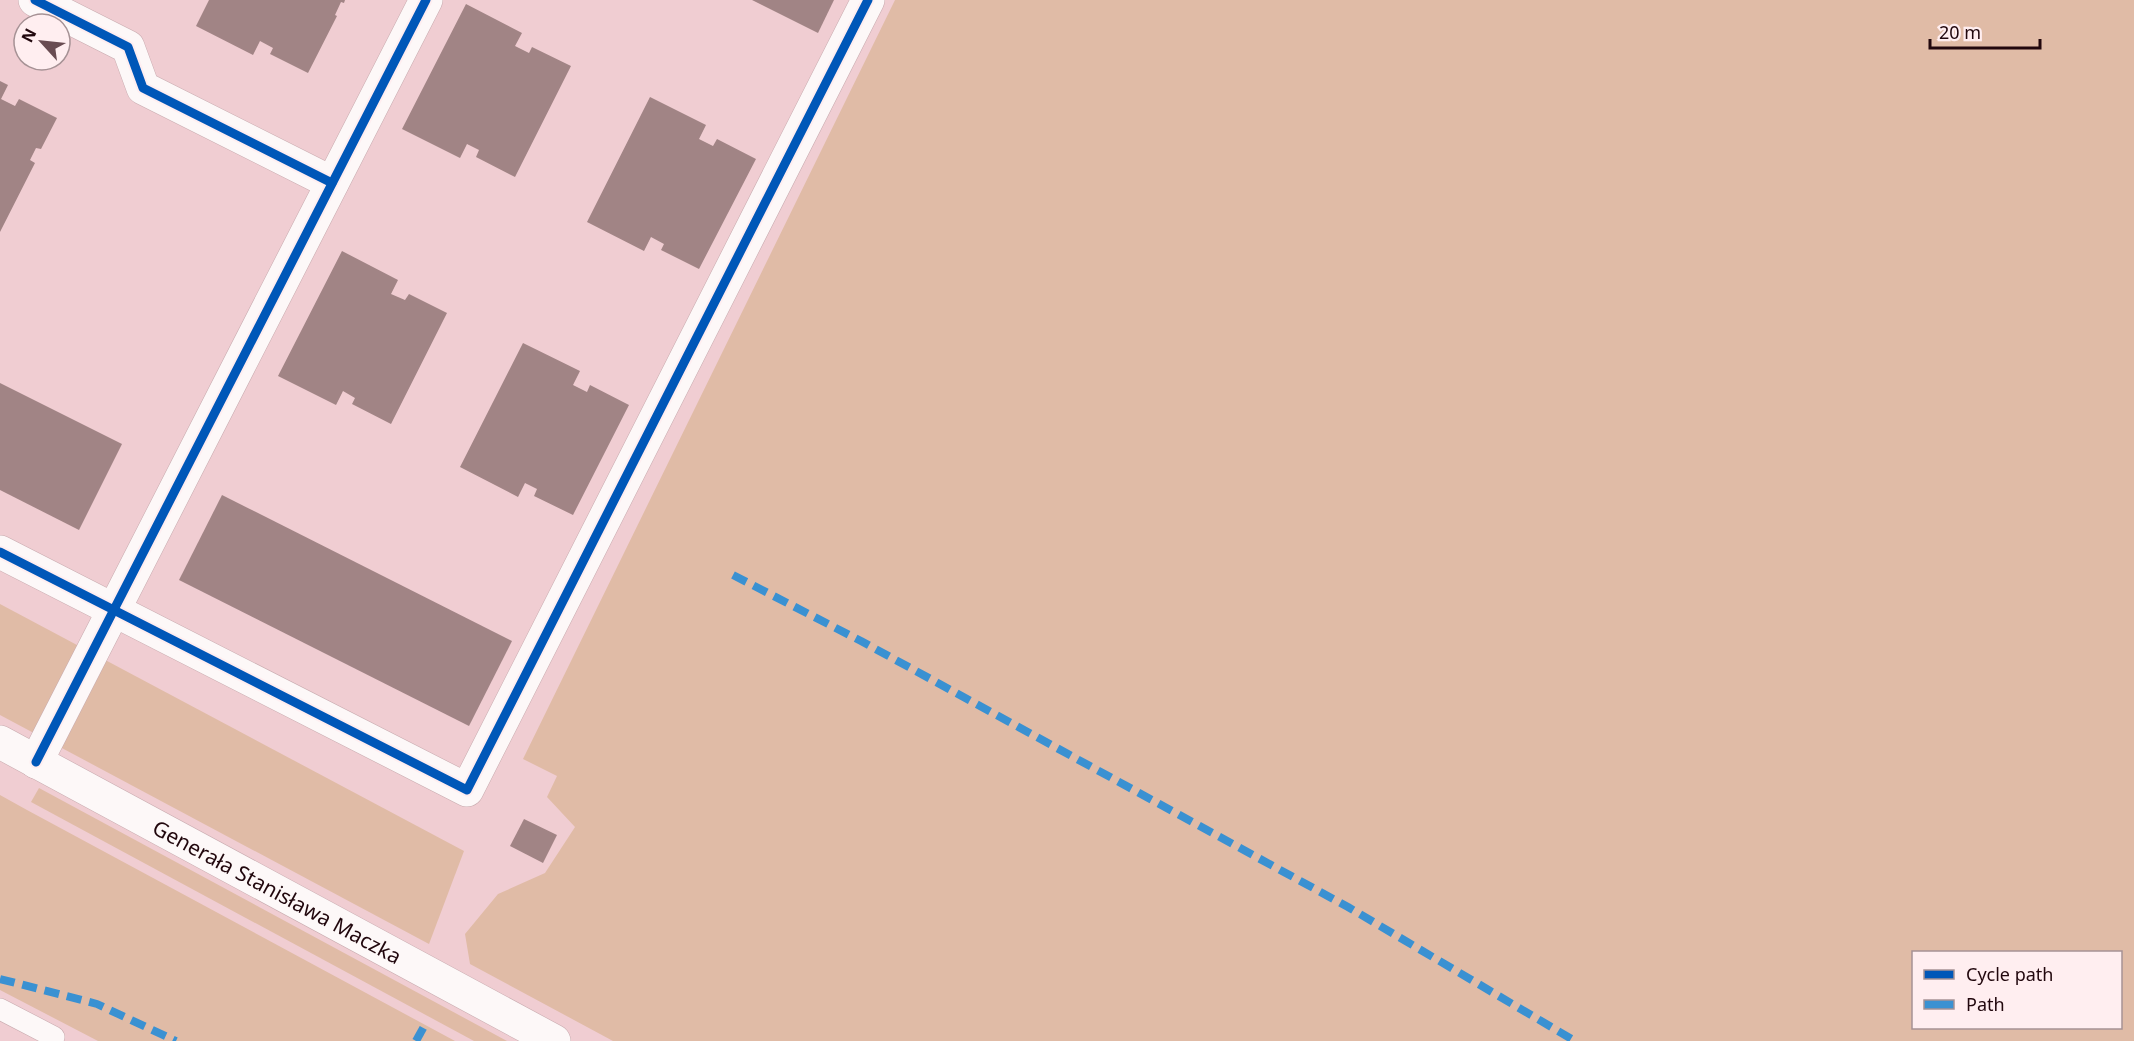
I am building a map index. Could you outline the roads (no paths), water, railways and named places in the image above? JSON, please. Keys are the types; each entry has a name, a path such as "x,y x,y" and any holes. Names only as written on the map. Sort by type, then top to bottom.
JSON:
{"street":[{"path":"35,0 128,47 143,88 333,183"},
{"path":"36,762 426,0"},
{"path":"0,552 467,790 867,0"},
{"name":"Generała Stanisława Maczka","path":"0,742 554,1041"}],"lane":[{"path":"0,1009 54,1036"}]}
